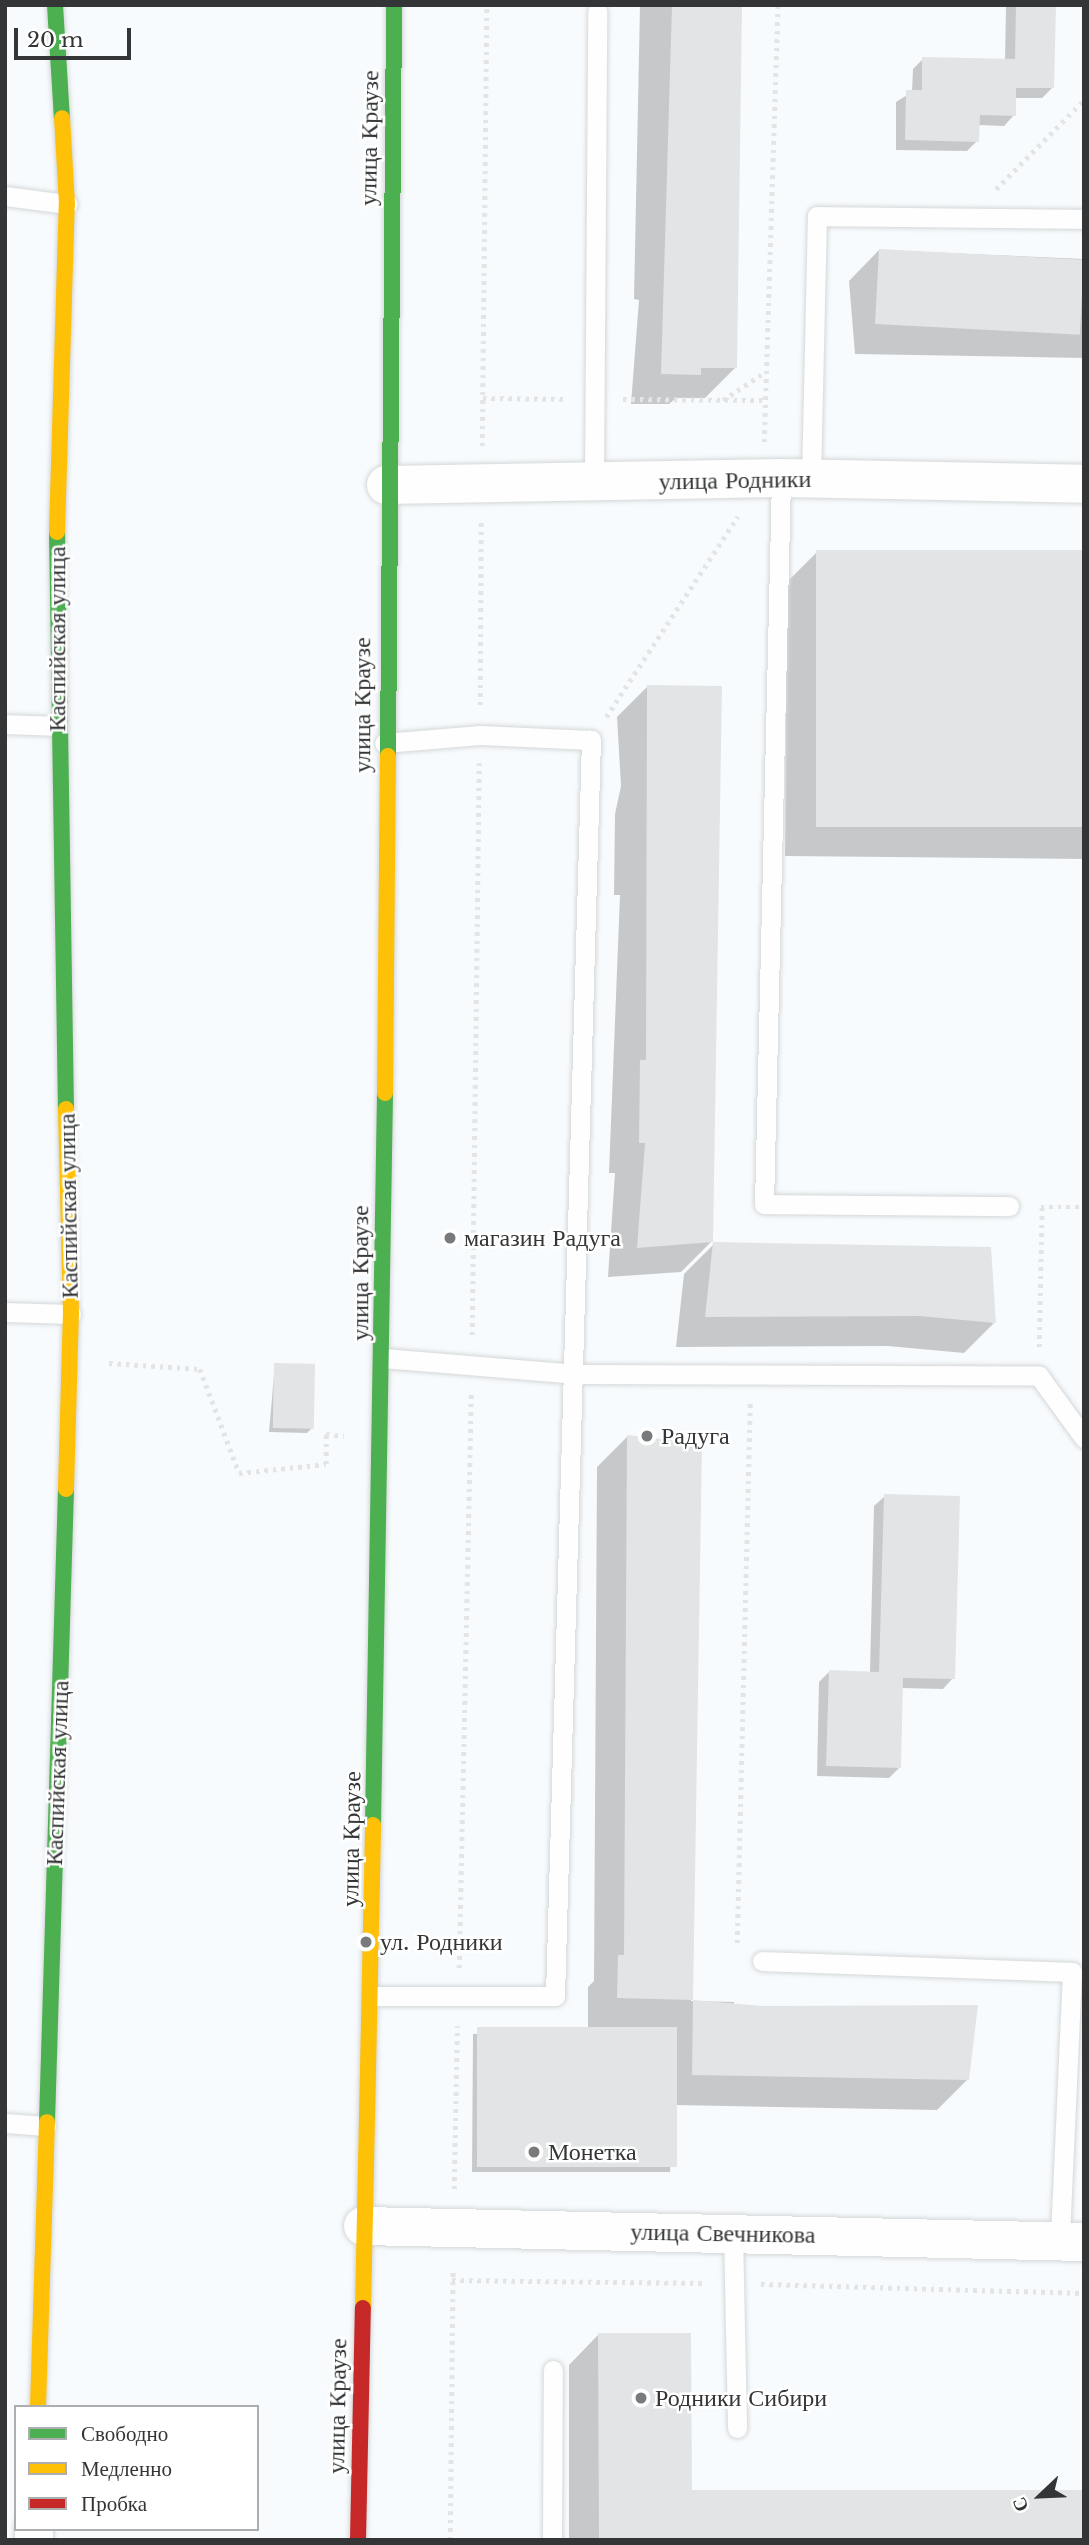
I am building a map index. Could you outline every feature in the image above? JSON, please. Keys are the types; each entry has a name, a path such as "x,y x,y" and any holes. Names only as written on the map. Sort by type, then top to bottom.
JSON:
{"main road":[{"name":"Каспийская улица","path":"38,2405 71,1314 57,726 66,204 55,5"},
{"name":"улица Краузе","path":"358,2540 383,1358 386,485 394,5"}],"street":[{"name":"улица Родники","path":"386,485 482,480 594,482 785,478 1084,484"},
{"name":"улица Свечникова","path":"363,2226 453,2225 1072,2242"}],"lane":[{"path":"594,482 597,11"},
{"path":"5,196 66,204"},
{"path":"1009,1206 764,1204 785,478 817,216 1084,219"},
{"path":"5,724 57,726"},
{"path":"371,1996 555,1996 577,1374 592,740 480,735 384,743"},
{"path":"5,1312 71,1314"},
{"path":"383,1358 472,1369 577,1374 750,1378 1039,1376 1084,1438"},
{"path":"762,1961 1078,1969 1072,2242"},
{"path":"5,2123 46,2126"},
{"path":"733,2233 737,2428"},
{"path":"552,2540 553,2370"}],"path":[{"path":"450,2540 453,2225 472,1369 487,5"},
{"path":"592,740 785,478 765,400 778,5"},
{"path":"967,218 1084,100"},
{"path":"723,400 766,372"},
{"path":"483,398 765,400"},
{"path":"1009,1206 1084,1207"},
{"path":"1039,1376 1042,1207"},
{"path":"69,1361 200,1369 239,1473 326,1464 326,1434"},
{"path":"750,1378 737,1943 762,1961"},
{"path":"452,2280 734,2283 1084,2293"}],"building":[{"path":"672,5 742,5 737,368 701,368 701,375 661,374"},
{"path":"1016,5 1056,5 1054,88 1016,88 1016,116 980,115 979,142 905,140 906,90 922,90 922,57 1015,59"},
{"path":"879,249 1084,260 1080,335 875,324"},
{"path":"816,550 1084,550 1084,827 816,827"},
{"path":"647,685 722,686 713,1242 637,1248 645,1143 639,1143 640,1060 646,1060"},
{"path":"713,1242 991,1247 996,1323 919,1316 705,1317"},
{"path":"274,1363 315,1364 314,1429 273,1428"},
{"path":"627,1435 702,1444 693,2000 617,1998 618,1955 624,1955"},
{"path":"884,1494 960,1496 955,1679 903,1678 901,1768 826,1766 829,1670 879,1672"},
{"path":"693,2000 763,2006 978,2005 969,2080 692,2075"},
{"path":"477,2027 677,2027 677,2167 477,2167"},
{"path":"598,2333 691,2333 692,2490 1084,2490 1084,2540 599,2540"}],"traffic: fast":[{"path":"55,5 62,118"},
{"path":"388,756 394,5"},
{"path":"57,532 66,1109"},
{"path":"373,1825 385,1093"},
{"path":"47,2122 66,1489"}],"traffic: slow":[{"path":"57,532 67,204 62,118"},
{"path":"385,1093 388,756"},
{"path":"66,1109 71,1314 66,1489"},
{"path":"363,2308 373,1825"},
{"path":"38,2405 47,2122"}],"traffic: jam":[{"path":"358,2540 363,2308"}],"place":[{"name":"магазин Радуга","path":"450,1238"},
{"name":"Радуга","path":"647,1436"},
{"name":"ул. Родники","path":"366,1942"},
{"name":"Монетка","path":"534,2152"},
{"name":"Родники Сибири","path":"641,2398"}]}
